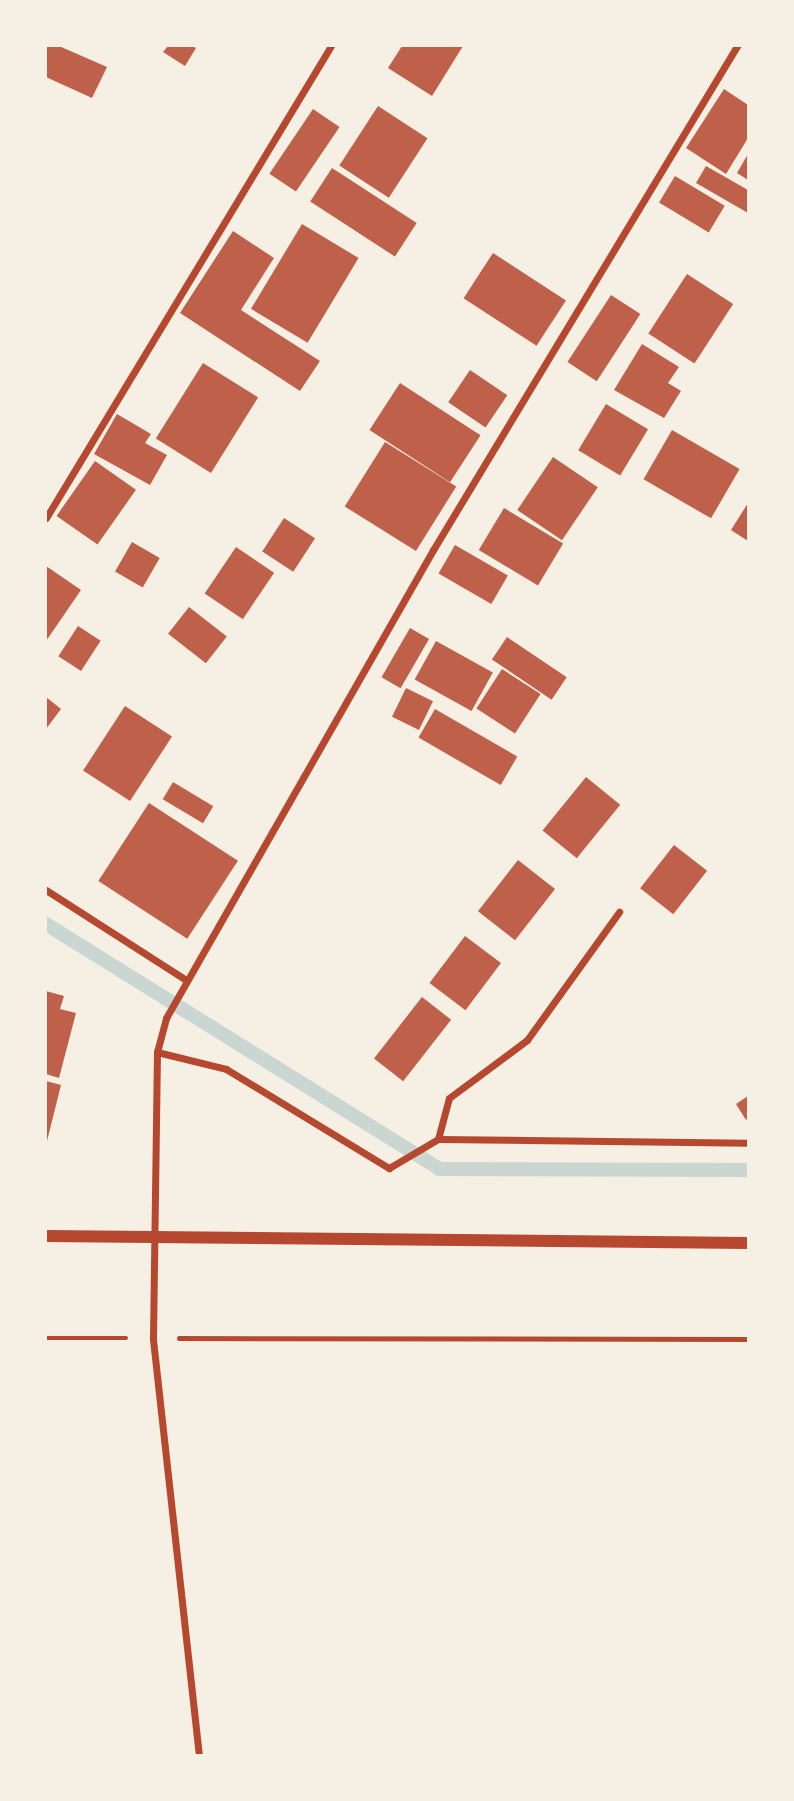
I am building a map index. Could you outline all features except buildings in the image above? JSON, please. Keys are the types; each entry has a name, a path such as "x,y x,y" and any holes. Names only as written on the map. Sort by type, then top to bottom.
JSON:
{"street":[{"path":"46,518 331,46"},
{"path":"199,1755 153,1338 157,1052 166,1018 433,550 737,46"},
{"path":"46,890 186,980"},
{"path":"438,1139 449,1098 527,1040 619,912"},
{"path":"157,1052 226,1069 389,1168 426,1142 438,1139 748,1143"},
{"path":"46,1236 748,1243"}],"path":[{"path":"46,1338 127,1338"},
{"path":"175,1338 748,1339"}],"waterway":[{"path":"46,924 439,1169 748,1170"}]}
